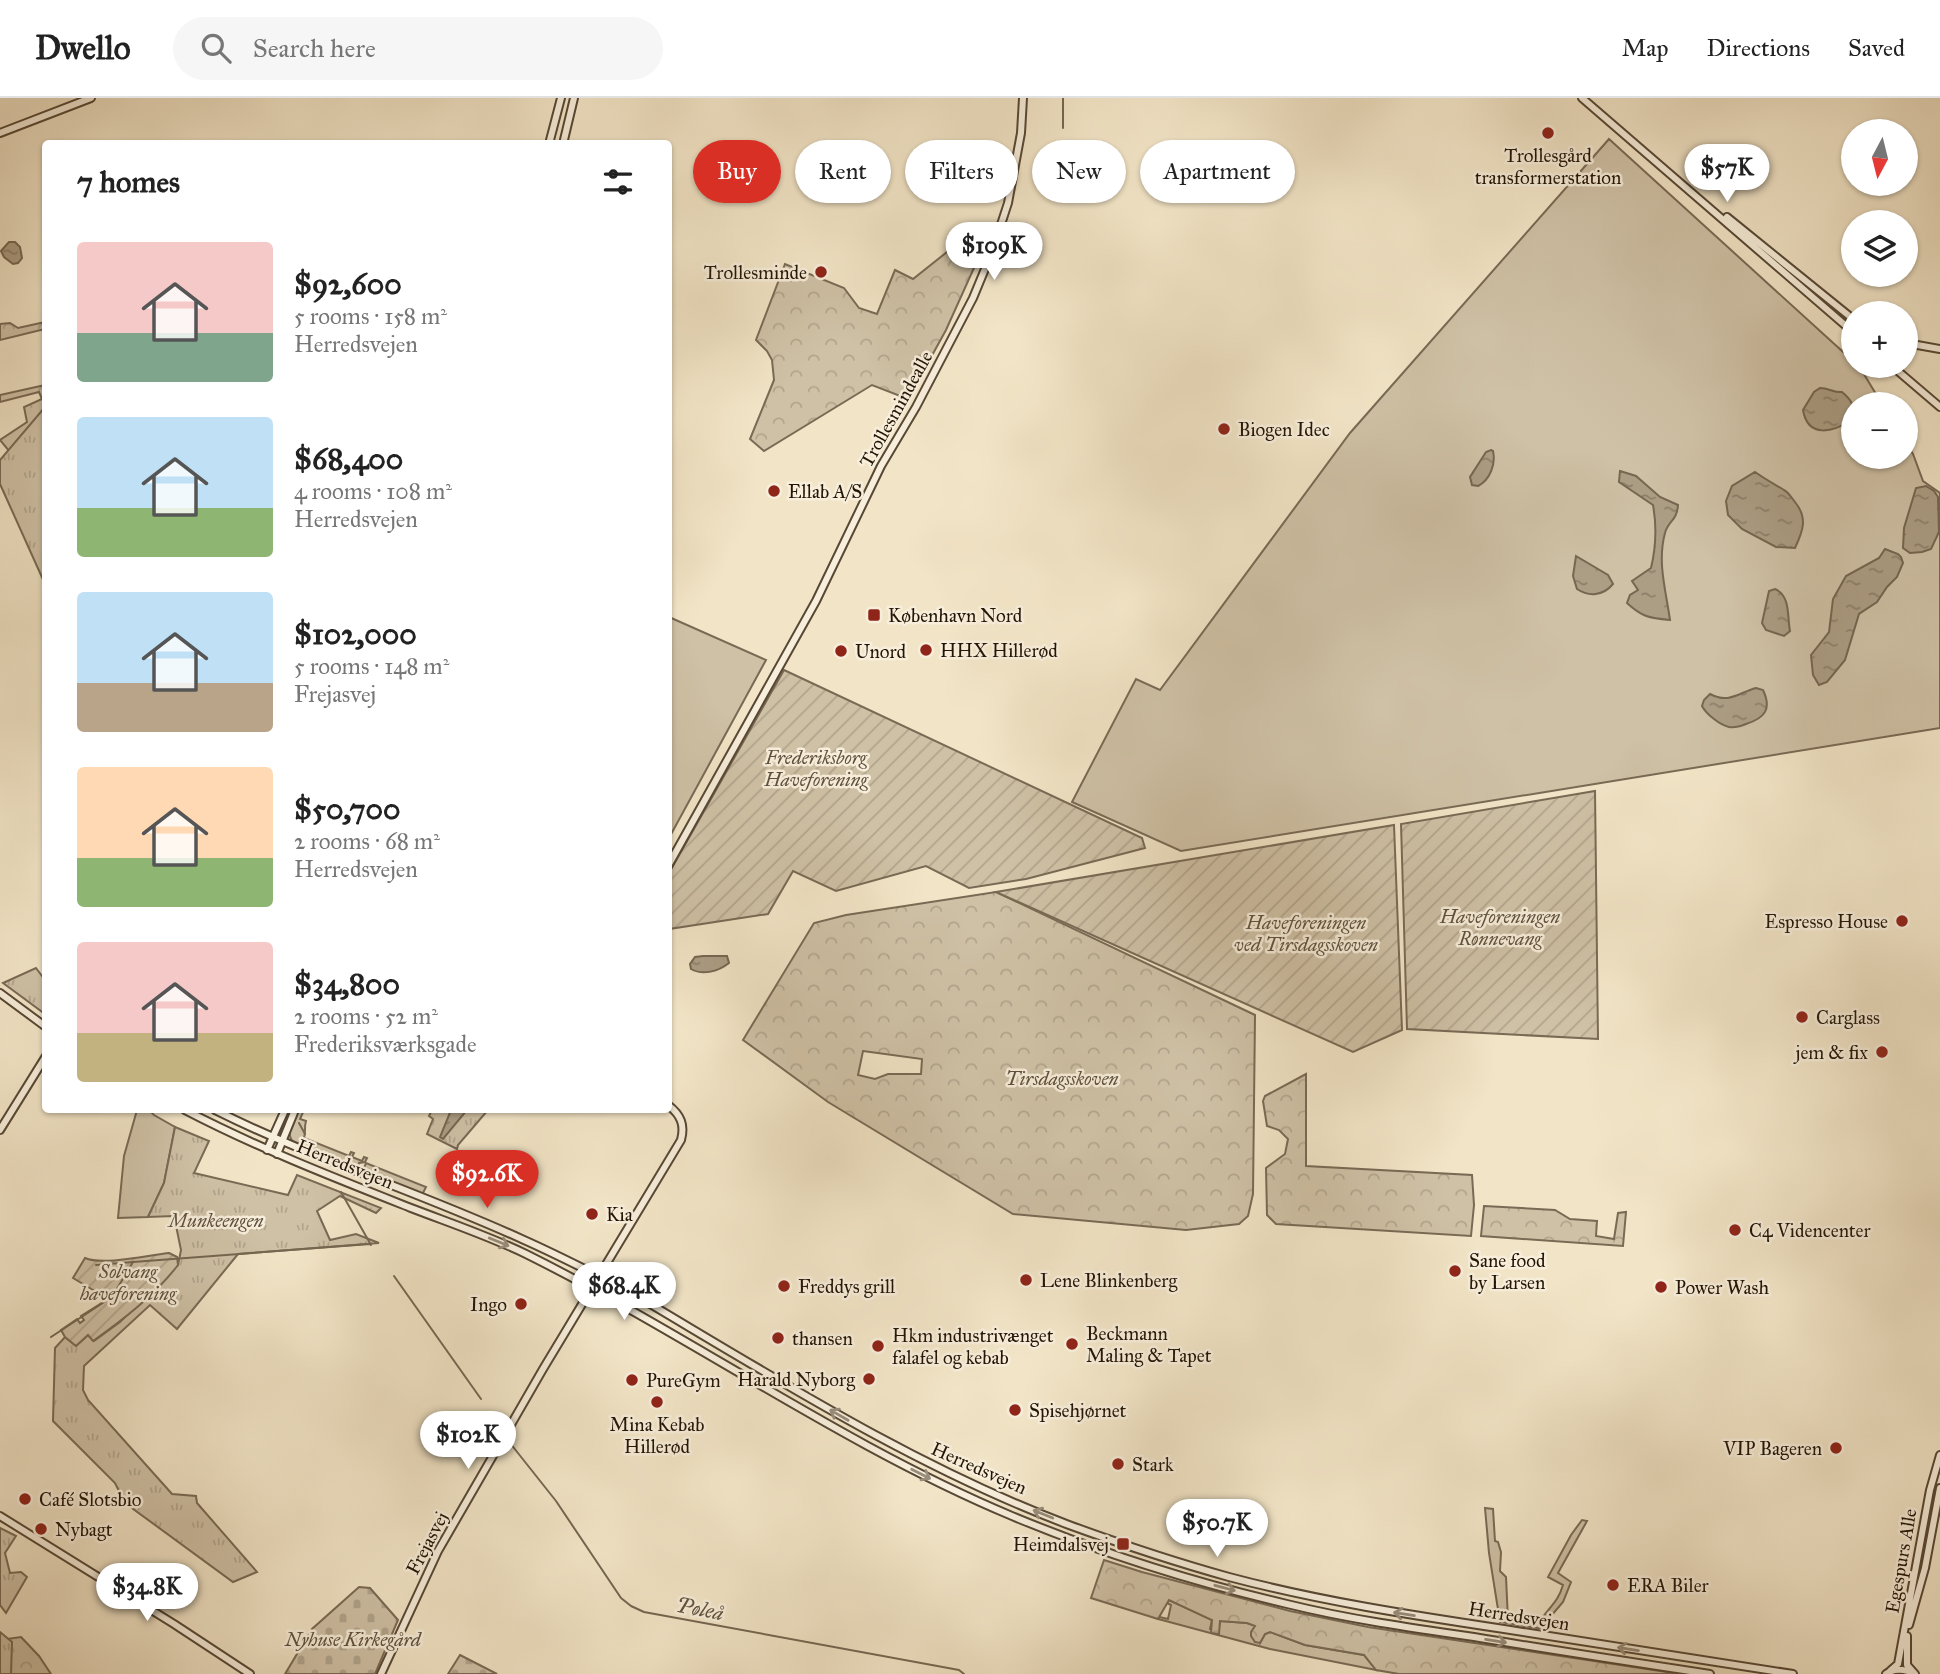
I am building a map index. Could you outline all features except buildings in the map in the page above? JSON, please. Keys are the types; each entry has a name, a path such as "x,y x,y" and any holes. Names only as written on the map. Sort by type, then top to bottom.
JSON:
{"street":[{"path":"0,133 91,98"},
{"path":"551,140 561,98"},
{"path":"564,140 574,98"},
{"name":"Trollesmindealle","path":"672,859 816,601 881,466 973,298 1008,203 1018,154 1023,98"},
{"path":"1582,98 1841,322"},
{"path":"1700,199 1739,226 1841,309"},
{"path":"1918,345 1940,349"},
{"path":"1906,378 1940,407"},
{"path":"0,993 42,1024"},
{"path":"0,1130 42,1062"},
{"name":"Frejasvej","path":"381,1674 438,1551 543,1369 681,1140 682,1121 672,1109"},
{"name":"Herredsvejen","path":"191,1113 267,1150 510,1246 592,1288 882,1454 1009,1515 1102,1551 1288,1605 1352,1618 1710,1674"},
{"name":"Herredsvejen","path":"221,1113 282,1142 523,1239 629,1292 883,1441 999,1497 1067,1524 1159,1556 1241,1580 1311,1596 1395,1613 1793,1674"},
{"path":"267,1150 284,1113"},
{"path":"277,1154 294,1113"},
{"name":"Egespurs Alle","path":"1888,1672 1898,1664 1930,1490 1940,1455"},
{"name":"Egespurs Alle","path":"1915,1674 1907,1665 1908,1633 1925,1568 1940,1488"},
{"path":"0,1516 250,1674"},
{"path":"1888,1672 1905,1670 1915,1674"}],"green space":[{"path":"1609,139 1841,350 1841,378 1866,378 1875,392 1841,392 1841,469 1918,468 1923,481 1940,493 1940,728 1181,851 1072,802 1136,679 1160,690 1350,433"},
{"path":"952,248 978,259 946,330 908,399 872,385 764,451 750,439 774,380 772,360 756,340 785,264 844,288 859,308 877,314 895,270 913,279"},
{"path":"10,323 18,328 42,323 42,330 0,340 0,324"},
{"path":"42,386 42,399 39,392 0,402 0,395"},
{"path":"42,399 42,412 9,451 0,440 27,422 24,407"},
{"path":"42,411 42,577 0,484 0,460"},
{"path":"672,618 766,660 672,832"},
{"name":"Frederiksborg Haveforening","path":"784,670 1142,838 1145,848 1026,879 969,888 926,866 836,891 793,871 768,914 672,929 672,868"},
{"name":"Haveforeningen Rønnevang","path":"1595,791 1598,1039 1407,1029 1401,824"},
{"name":"Haveforeningen ved Tirsdagsskoven","path":"1394,825 1402,1030 1353,1052 996,892"},
{"name":"Tirsdagsskoven","path":"996,892 1255,1015 1253,1194 1248,1216 1239,1224 1186,1230 1013,1214 828,1102 743,1040 814,923 846,915","holes":["863,1051 922,1059 921,1074 888,1074 875,1079 858,1075"]},
{"path":"36,968 42,976 42,1012 3,983"},
{"path":"1306,1074 1306,1166 1472,1175 1474,1205 1471,1236 1276,1224 1267,1215 1266,1168 1285,1154 1288,1139 1279,1130 1267,1126 1263,1101 1265,1096"},
{"path":"136,1113 152,1113 175,1127 164,1183 148,1217 118,1218 124,1156"},
{"path":"296,1113 303,1113 300,1119 306,1121 304,1138 349,1156 351,1152 354,1153 352,1157 362,1161 364,1157 367,1158 358,1166 364,1168 366,1163 426,1187 422,1195 293,1142 290,1130"},
{"path":"430,1113 485,1113 457,1149 427,1134 433,1119 429,1116"},
{"name":"Munkeengen","path":"175,1127 209,1141 194,1173 288,1195 297,1175 381,1208 376,1213 340,1196 317,1211 330,1240 356,1234 379,1243 238,1254 177,1329 150,1305 84,1366 83,1390 88,1400 172,1494 196,1496 197,1503 257,1572 233,1582 125,1503 115,1483 53,1421 55,1348 65,1337 76,1346 88,1335 94,1341 120,1322 178,1265 181,1250 174,1216 148,1217 164,1183"},
{"path":"1484,1206 1555,1210 1570,1219 1597,1221 1596,1236 1614,1239 1618,1213 1626,1212 1623,1246 1481,1236"},
{"name":"Solvang haveforening","path":"169,1253 177,1257 178,1265 127,1315 93,1341 88,1335 76,1346 65,1337 61,1330 77,1319 80,1323 84,1320 81,1316 108,1299 73,1278 85,1258 103,1261"},
{"path":"1485,1508 1493,1509 1495,1541 1498,1542 1501,1552 1500,1571 1506,1577 1508,1620 1540,1621 1556,1600 1563,1585 1548,1577 1571,1535 1582,1520 1587,1521 1558,1573 1571,1582 1563,1602 1551,1616 1549,1625 1543,1629 1500,1622"},
{"path":"0,1528 16,1536 5,1553 10,1573 21,1572 27,1577 6,1613 0,1605"},
{"path":"1104,1560 1290,1611 1368,1627 1680,1674 1399,1674 1376,1670 1364,1655 1305,1645 1270,1632 1265,1634 1260,1643 1255,1642 1251,1632 1255,1626 1247,1623 1220,1621 1219,1634 1211,1633 1212,1620 1169,1600 1158,1619 1091,1598"},
{"name":"Nyhuse Kirkegård","path":"359,1587 370,1588 398,1620 375,1674 285,1674 312,1629"},
{"path":"1169,1600 1212,1620 1210,1629 1218,1634 1220,1621 1247,1623 1256,1626 1260,1643 1265,1634 1270,1632 1305,1645 1364,1655 1376,1670 1270,1649 1158,1619 1168,1619 1171,1605 1167,1603"},
{"path":"0,1632 12,1642 11,1674 0,1674"},
{"path":"21,1637 51,1674 0,1674 0,1640"},
{"name":"Nyhuse Kirkegård","path":"460,1655 497,1674 448,1674"}],"water":[{"path":"9,242 15,242 20,247 22,258 18,263 13,264 1,251"},
{"path":"1820,388 1841,392 1841,426 1822,430 1810,425 1803,410 1814,392"},
{"path":"1491,450 1494,461 1489,476 1478,486 1472,485 1470,477 1486,452"},
{"path":"1620,471 1636,476 1660,497 1678,505 1665,533 1662,555 1670,620 1646,616 1627,603 1630,595 1638,590 1632,581 1651,568 1655,521 1653,505 1619,482"},
{"path":"1755,472 1790,495 1799,508 1803,525 1795,548 1776,547 1742,529 1728,515 1726,501 1732,486"},
{"path":"1926,486 1938,497 1939,532 1931,549 1910,553 1903,548 1904,528 1916,488"},
{"path":"1885,549 1901,557 1903,563 1897,577 1877,602 1859,614 1845,660 1827,682 1819,685 1813,675 1811,655 1829,632 1833,599 1846,576 1879,558"},
{"path":"1576,556 1608,575 1613,584 1596,594 1577,589 1573,576"},
{"path":"1775,589 1784,597 1787,607 1790,631 1784,636 1766,630 1762,623 1769,591"},
{"path":"1756,688 1763,690 1767,708 1758,719 1742,725 1725,726 1710,716 1702,706 1710,694 1728,698"},
{"path":"727,956 729,963 711,972 691,969 690,964 695,957"},
{"path":"450,1113 465,1113 443,1139 440,1137"}],"waterway":[{"path":"1063,98 1063,128"},
{"name":"Pøleå","path":"299,1123 305,1134"},
{"name":"Pøleå","path":"341,1192 371,1245"},
{"path":"51,1337 112,1297 133,1262 370,1244"},
{"path":"96,1265 133,1262"},
{"name":"Pøleå","path":"394,1276 481,1399"},
{"name":"Pøleå","path":"510,1443 556,1501 621,1598 631,1606 644,1612 959,1670 964,1674"}],"place":[{"name":"Trollesgård transformerstation","path":"1548,133"},
{"name":"Trollesminde","path":"821,272"},
{"name":"Biogen Idec","path":"1224,429"},
{"name":"Ellab A/S","path":"774,491"},
{"name":"København Nord","path":"874,615"},
{"name":"HHX Hillerød","path":"926,650"},
{"name":"Unord","path":"841,651"},
{"name":"Espresso House","path":"1902,921"},
{"name":"Carglass","path":"1802,1017"},
{"name":"jem & fix","path":"1882,1052"},
{"name":"Kia","path":"592,1214"},
{"name":"C4 Videncenter","path":"1735,1230"},
{"name":"Sane food by Larsen","path":"1455,1271"},
{"name":"Lene Blinkenberg","path":"1026,1280"},
{"name":"Freddys grill","path":"784,1286"},
{"name":"Power Wash","path":"1661,1287"},
{"name":"Ingo","path":"521,1304"},
{"name":"thansen","path":"778,1338"},
{"name":"Beckmann Maling & Tapet","path":"1072,1344"},
{"name":"Hkm industrivænget falafel og kebab","path":"878,1346"},
{"name":"Harald Nyborg","path":"869,1379"},
{"name":"PureGym","path":"632,1380"},
{"name":"Mina Kebab Hillerød","path":"657,1402"},
{"name":"Spisehjørnet","path":"1015,1410"},
{"name":"VIP Bageren","path":"1836,1448"},
{"name":"Stark","path":"1118,1464"},
{"name":"Café Slotsbio","path":"25,1499"},
{"name":"Nybagt","path":"41,1529"},
{"name":"Heimdalsvej","path":"1123,1544"},
{"name":"ERA Biler","path":"1613,1585"}]}
